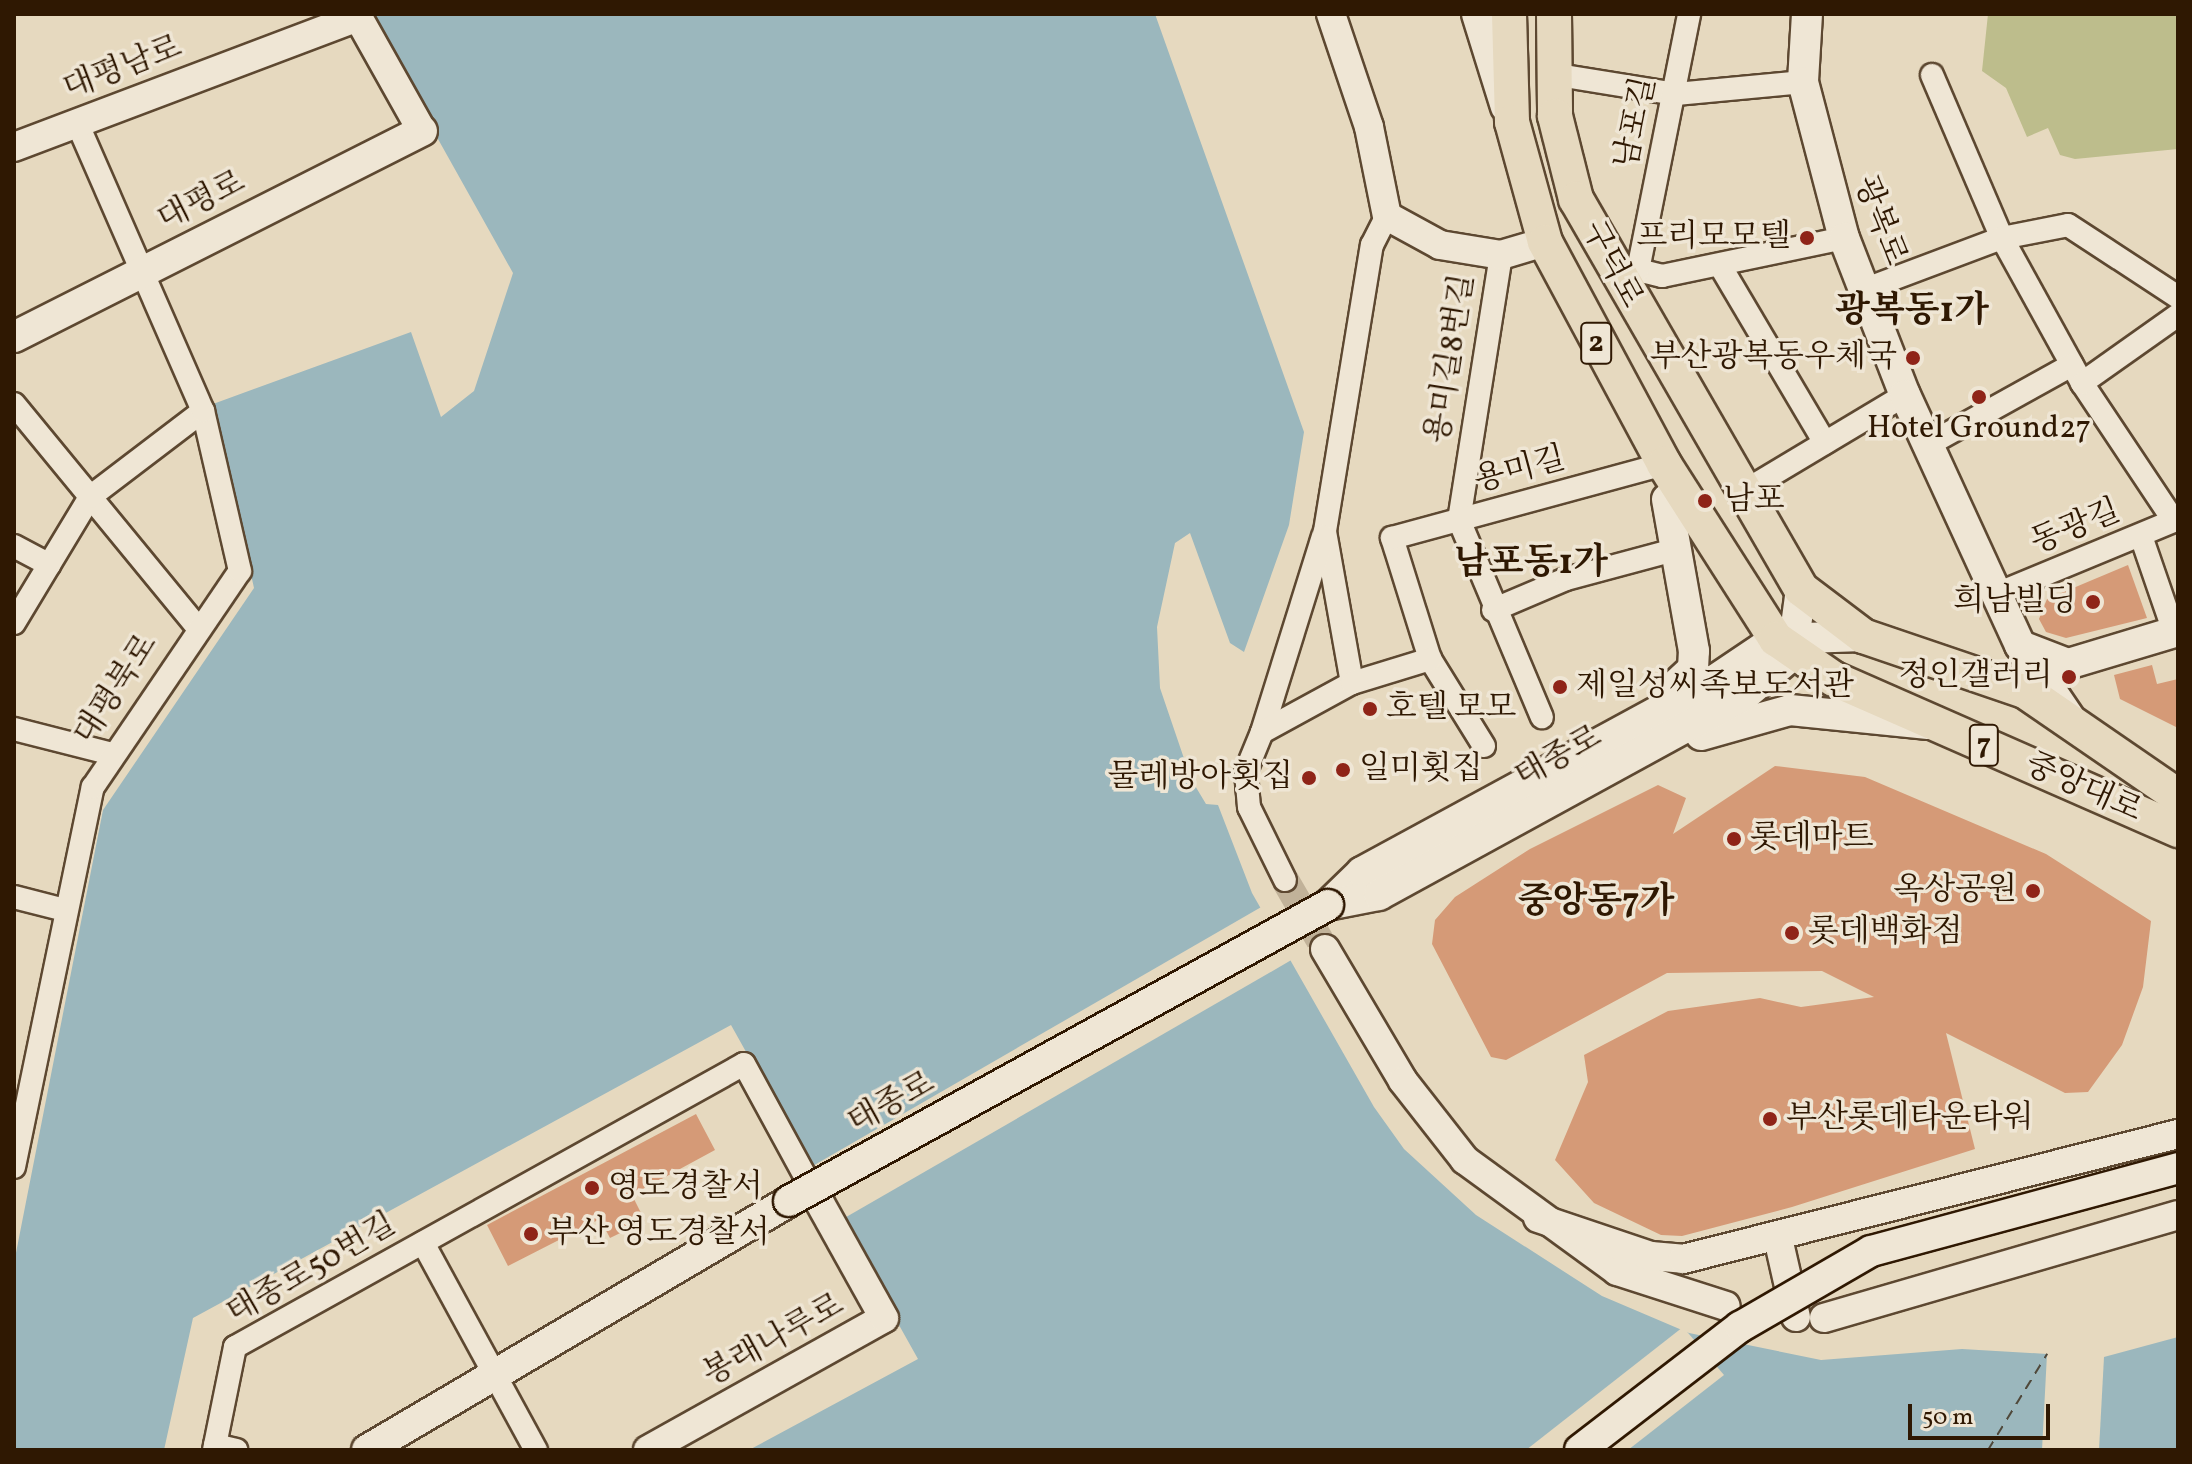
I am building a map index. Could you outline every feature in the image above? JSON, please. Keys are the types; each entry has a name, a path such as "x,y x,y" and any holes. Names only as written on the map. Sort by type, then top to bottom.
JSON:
{"main road":[{"path":"1477,14 1512,122"},
{"name":"구덕로","path":"1509,14 1512,122 1545,242 1664,464 1789,643"},
{"name":"구덕로","path":"1554,14 1552,74 1566,170 1628,275 1743,492 1801,589 1863,636"},
{"name":"광복로","path":"1807,14 1803,82 1844,238 1905,395 1931,443 2020,645 2069,717"},
{"name":"대평로","path":"14,337 422,131"},
{"path":"1632,727 1693,669 1664,464"},
{"path":"1801,589 1789,643 1863,636"},
{"path":"2020,645 2068,664 2176,631"},
{"name":"중앙대로","path":"1863,636 2025,691 2069,717 2121,762 2178,796"},
{"name":"중앙대로","path":"1789,643 1939,725 2178,830"},
{"name":"태종로","path":"367,1450 494,1371 800,1193 1328,905 1362,872 1789,643"},
{"name":"태종로","path":"1328,905 1379,895 1746,694 1789,643"},
{"path":"1664,740 1790,710 1939,725"},
{"path":"1580,1450 1740,1327 1871,1251 2178,1168"}],"street":[{"path":"1285,880 1249,807 1246,771 1262,732 1325,531 1372,245 1387,216 1369,127 1331,14"},
{"name":"남포길","path":"1628,275 1676,94 1689,14"},
{"name":"대평남로","path":"14,147 358,17 422,131"},
{"path":"1552,74 1676,94 1803,82"},
{"path":"1932,75 2002,238 2077,374 2176,520"},
{"name":"대평북로","path":"14,1167 20,1107 93,787 197,627 240,571 203,411 77,122"},
{"path":"1387,216 1440,245 1501,255 1545,242"},
{"path":"1866,289 2002,238 2068,225 2178,297"},
{"path":"1628,275 1662,276 1721,267 1844,238"},
{"name":"용미길8번길","path":"1459,520 1501,255"},
{"path":"1721,267 1825,443"},
{"path":"1931,443 2077,374 2178,315"},
{"path":"1743,492 1905,395"},
{"path":"14,404 197,627"},
{"path":"14,623 90,497 203,411"},
{"name":"용미길","path":"1430,659 1392,538 1664,464"},
{"path":"1459,520 1493,610 1542,717"},
{"name":"동광길","path":"1997,594 2176,520"},
{"path":"1325,531 1352,683"},
{"path":"2141,536 2176,631"},
{"path":"14,546 49,565"},
{"path":"1493,610 1566,579 1674,550"},
{"path":"1262,732 1352,683 1430,659 1484,746"},
{"path":"14,729 112,754"},
{"path":"14,897 65,910"},
{"path":"1325,949 1412,1093 1465,1160 1538,1218 1617,1271 1726,1306"},
{"path":"423,1243 744,1064 800,1193"},
{"path":"1538,1218 1662,1257 1778,1238 2178,1134"},
{"name":"봉래나루로","path":"648,1450 884,1318 800,1193"},
{"path":"1778,1238 1810,1317 2178,1215"},
{"name":"태종로50번길","path":"222,1448 235,1347 423,1243 494,1371"},
{"path":"494,1371 536,1450"}],"green space":[{"path":"1988,14 2178,14 2178,149 2075,159 2060,155 2048,128 2027,137 2006,88 1982,71"}],"water":[{"path":"368,14 1155,14 1304,432 1289,525 1244,652 1230,643 1190,533 1175,543 1157,627 1160,688 1191,779 1206,804 1218,805 1252,893 1374,1107 1404,1149 1476,1215 1602,1296 1689,1333 1821,1360 1962,1349 2047,1354 2042,1450 749,1450 918,1359 731,1025 193,1318 164,1450 14,1450 14,1263 103,810 254,588 213,404 411,332 441,417 474,391 513,273"},
{"path":"2178,1337 2178,1450 2099,1450 2104,1357"}],"pier":[{"path":"1263,906 1294,959 843,1219 813,1166"},
{"path":"1683,1327 1724,1375 1628,1450 1526,1450"}],"building":[{"name":"희남빌딩","path":"2128,565 2147,618 2066,638 2046,632 2039,619 2047,599"},
{"path":"2152,665 2157,684 2178,679 2178,728 2120,699 2114,675"},
{"name":"롯데백화점","path":"1775,766 1865,777 2046,854 2151,921 2143,987 2122,1045 2088,1092 2065,1093 1946,1033 1975,1149 1792,1207 1682,1236 1661,1235 1594,1203 1555,1160 1588,1082 1584,1055 1668,1011 1760,998 1801,1007 1874,997 1822,971 1667,973 1506,1060 1491,1057 1432,944 1435,920 1455,897 1530,849 1658,785 1686,798 1673,834"},
{"name":"영도경찰서","path":"696,1114 715,1150 632,1195 645,1221 610,1238 600,1219 508,1266 487,1225"}],"ferry route":[{"path":"1988,1450 2047,1354"}],"tunnel":[{"path":"1285,880 1325,949"}],"place":[{"name":"프리모모텔","path":"1807,238"},
{"name":"부산광복동우체국","path":"1913,358"},
{"name":"Hotel Ground27","path":"1979,397"},
{"name":"남포","path":"1705,501"},
{"name":"희남빌딩","path":"2093,602"},
{"name":"정인갤러리","path":"2069,677"},
{"name":"제일성씨족보도서관","path":"1560,687"},
{"name":"호텔 모모","path":"1370,709"},
{"name":"일미횟집","path":"1343,770"},
{"name":"물레방아횟집","path":"1309,778"},
{"name":"롯데마트","path":"1734,839"},
{"name":"옥상공원","path":"2033,891"},
{"name":"롯데백화점","path":"1792,933"},
{"name":"부산롯데타운타워","path":"1770,1119"},
{"name":"영도경찰서","path":"592,1188"},
{"name":"부산 영도경찰서","path":"531,1234"}],"district":[{"name":"광복동1가","path":"1912,313"},
{"name":"남포동1가","path":"1531,565"},
{"name":"중앙동7가","path":"1596,904"}]}
